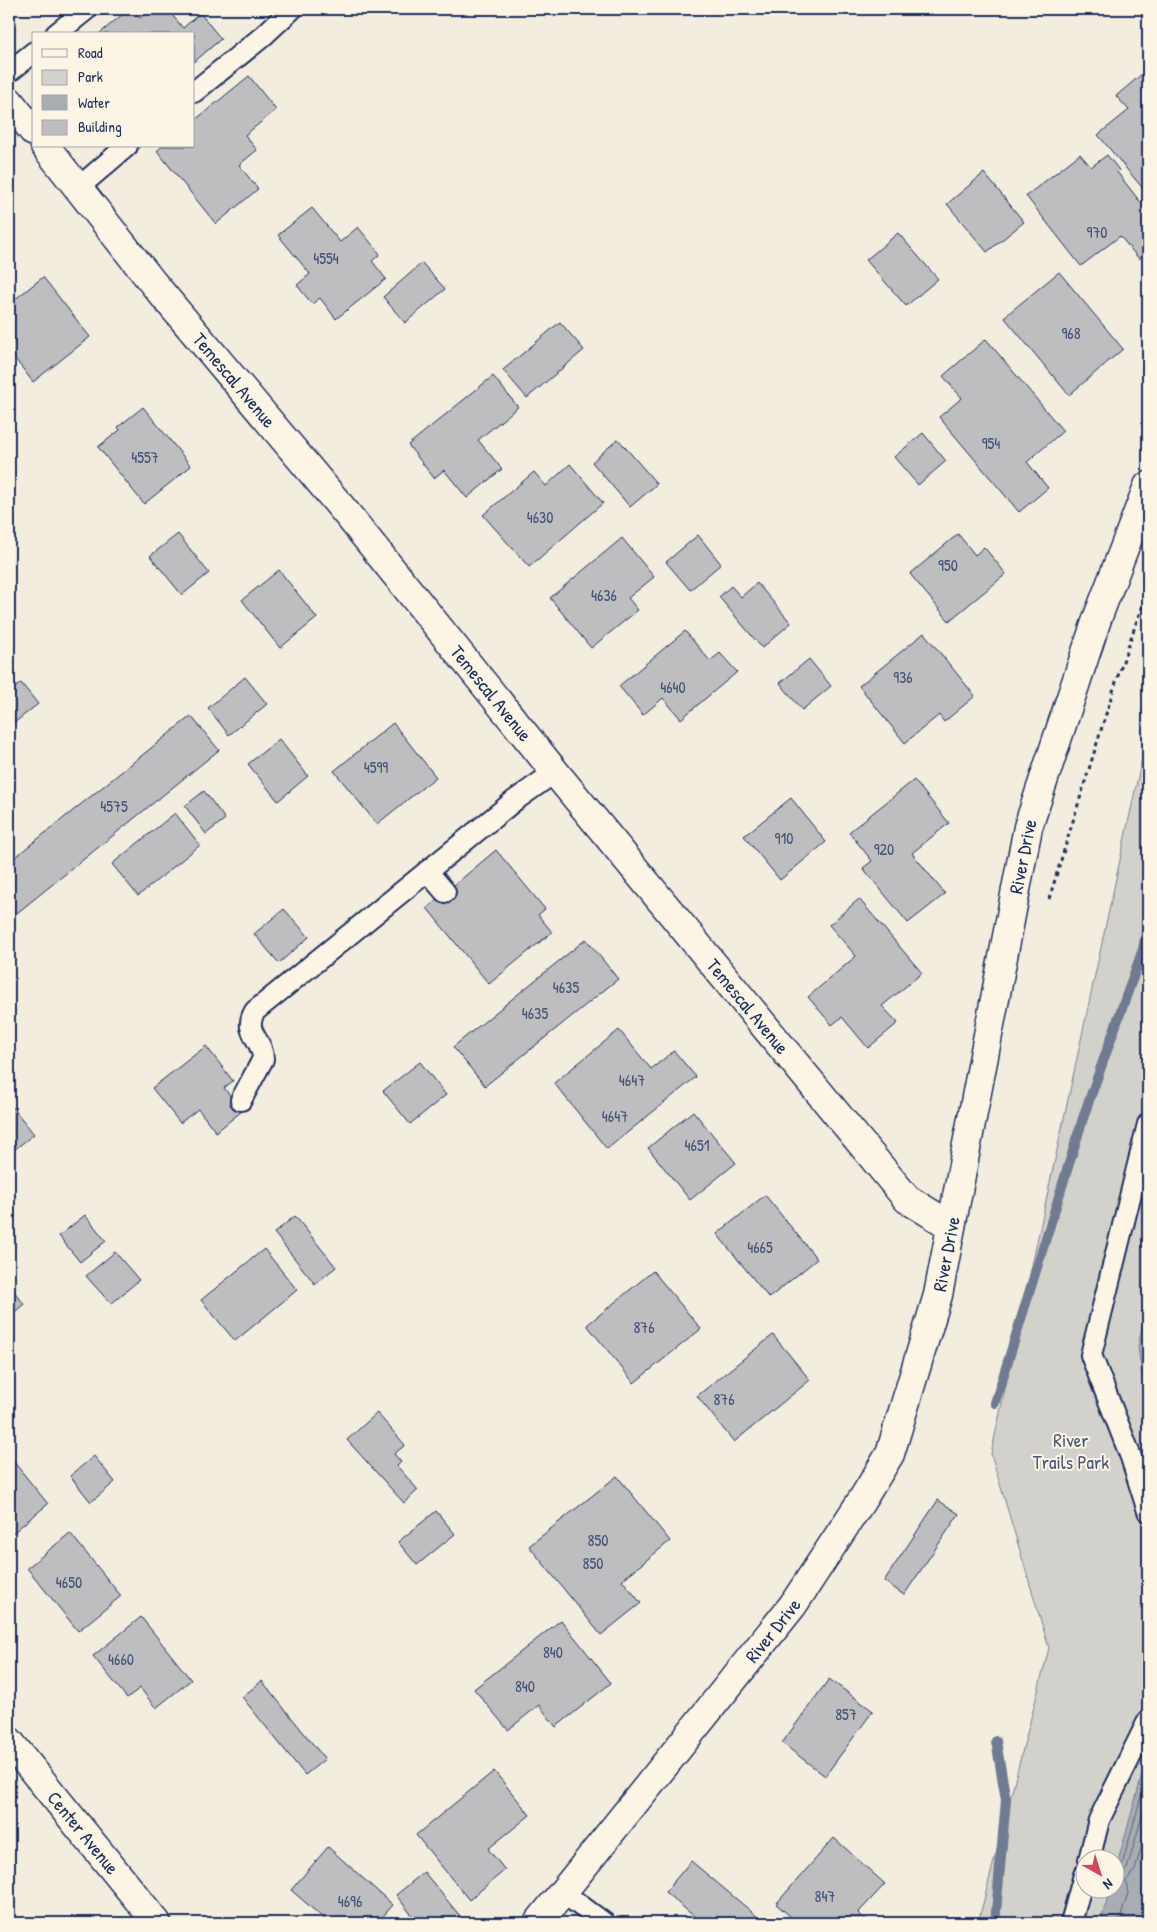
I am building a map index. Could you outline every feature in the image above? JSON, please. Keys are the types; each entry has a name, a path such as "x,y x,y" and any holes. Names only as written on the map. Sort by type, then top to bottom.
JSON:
{"street":[{"path":"9,101 32,130"},
{"name":"Temescal Avenue","path":"47,148 153,283 346,514 555,772 908,1199 951,1226"},
{"name":"River Drive","path":"538,1923 793,1605 890,1454 938,1295 1028,827 1097,619 1148,486"},
{"name":"Center Avenue","path":"9,1742 157,1923"}],"lane":[{"path":"58,32 87,9"},
{"path":"195,91 262,38 292,9"},
{"path":"9,72 32,54"},
{"path":"78,188 125,148"},
{"path":"241,1100 263,1059 263,1053 249,1025 254,1012 514,801 555,772"},
{"path":"427,871 445,892"},
{"path":"1148,1124 1091,1355 1131,1457 1148,1511"},
{"path":"1092,1850 1100,1820 1148,1721"},
{"path":"562,1892 604,1923"},
{"path":"1071,1923 1077,1900"}],"path":[{"path":"1047,906 1114,688 1148,588"}],"green space":[{"name":"River Trails Park","path":"1148,731 1148,1923 978,1923 1049,1648 991,1454"}],"water":[{"path":"1148,1298 1148,1417 1138,1347"},
{"path":"1148,1754 1148,1923 1100,1923 1107,1900 1124,1900 1124,1850 1121,1850"}],"building":[{"path":"129,9 132,9 140,18 151,9 167,9 183,28 200,13 221,39 195,61 195,32 101,32"},
{"path":"1148,69 1148,190 1146,192 1098,135 1129,110 1116,96"},
{"path":"249,76 276,110 245,135 257,150 239,165 258,189 216,224 157,151 160,148 195,148 195,120"},
{"path":"1080,154 1091,167 1107,155 1119,170 1117,172 1148,212 1148,252 1139,259 1120,236 1081,266 1026,196"},
{"path":"984,173 1024,222 987,252 947,204"},
{"path":"312,208 340,242 358,227 380,254 372,261 386,279 336,319 320,298 312,304 297,285 310,274 278,235"},
{"path":"898,233 938,279 906,306 866,260"},
{"path":"422,263 445,289 405,323 383,297"},
{"path":"1059,272 1123,349 1069,395 1004,317"},
{"path":"43,277 90,337 33,382 9,351 9,304"},
{"path":"560,322 584,350 527,398 503,370"},
{"path":"986,339 1063,431 1027,462 1048,488 1019,512 939,417 962,398 943,376"},
{"path":"493,376 518,407 478,440 502,469 467,498 444,470 434,478 408,445"},
{"path":"143,407 191,466 144,504 98,447 120,430 118,427"},
{"path":"923,433 946,461 918,485 894,457"},
{"path":"618,439 657,484 630,507 592,462"},
{"path":"570,464 603,503 529,567 483,515 534,472 546,486"},
{"path":"178,534 209,573 182,595 150,556"},
{"path":"958,534 975,555 984,547 1006,574 949,621 910,574"},
{"path":"698,535 721,564 690,590 666,562"},
{"path":"622,538 654,577 628,598 638,610 591,648 550,598"},
{"path":"279,570 317,618 280,648 242,600"},
{"path":"757,583 791,623 762,648 719,597 731,586 741,597"},
{"path":"685,631 710,661 720,653 737,672 681,719 663,698 643,715 619,686"},
{"path":"924,633 975,696 944,722 939,715 905,743 859,686"},
{"path":"809,659 831,686 802,710 780,683"},
{"path":"245,677 267,704 229,735 208,708"},
{"path":"21,683 38,704 9,727 9,692"},
{"path":"191,716 219,750 12,917 9,913 9,862"},
{"path":"393,723 436,777 377,824 334,771"},
{"path":"279,739 308,776 278,801 248,764"},
{"path":"914,780 949,823 912,853 945,894 908,923 863,868 872,861 849,832"},
{"path":"204,791 225,819 206,834 185,806"},
{"path":"791,798 826,842 780,880 744,836"},
{"path":"175,813 200,845 138,896 112,864"},
{"path":"496,850 545,909 538,915 552,932 489,984 427,908"},
{"path":"859,899 922,973 882,1006 898,1023 868,1048 842,1017 832,1025 808,997 856,956 829,925"},
{"path":"284,909 309,937 279,963 254,934"},
{"path":"586,939 618,979 485,1086 453,1047"},
{"path":"619,1030 651,1069 674,1051 696,1077 607,1149 554,1083"},
{"path":"206,1046 233,1081 224,1088 242,1111 216,1132 198,1109 180,1123 152,1088"},
{"path":"420,1062 446,1095 410,1124 383,1091"},
{"path":"9,1103 34,1134 9,1154"},
{"path":"693,1111 736,1163 690,1200 648,1148"},
{"path":"765,1195 817,1259 769,1298 717,1234"},
{"path":"85,1215 106,1241 80,1262 59,1236"},
{"path":"295,1216 336,1267 315,1284 274,1233"},
{"path":"264,1249 297,1290 235,1341 201,1300"},
{"path":"115,1252 139,1280 111,1304 86,1276"},
{"path":"653,1271 701,1329 634,1383 587,1325"},
{"path":"9,1285 24,1304 9,1317"},
{"path":"773,1335 810,1380 734,1442 697,1396"},
{"path":"377,1413 405,1445 394,1454 401,1462 397,1466 418,1490 404,1503 347,1440"},
{"path":"9,1456 48,1504 9,1536"},
{"path":"94,1456 115,1482 91,1502 70,1476"},
{"path":"617,1476 670,1541 622,1580 641,1603 601,1635 529,1546"},
{"path":"938,1500 959,1514 904,1595 884,1581"},
{"path":"436,1511 455,1534 417,1565 398,1542"},
{"path":"70,1533 121,1596 78,1631 27,1568"},
{"path":"141,1617 191,1680 156,1708 140,1688 127,1698 93,1656"},
{"path":"561,1620 611,1683 556,1727 539,1705 508,1730 474,1689"},
{"path":"829,1679 873,1711 825,1776 782,1743"},
{"path":"262,1681 325,1759 305,1775 242,1697"},
{"path":"494,1771 530,1815 488,1849 505,1870 469,1900 416,1835"},
{"path":"834,1838 885,1884 858,1913 869,1923 798,1923 776,1904"},
{"path":"328,1847 393,1905 377,1923 329,1923 291,1890"},
{"path":"691,1861 765,1923 702,1923 665,1892"},
{"path":"424,1872 460,1916 452,1923 418,1923 396,1895"}],"waterway":[{"path":"1143,949 1148,923"},
{"path":"995,1403 1085,1112 1143,949 1148,950"},
{"path":"995,1923 1006,1800 996,1741"}]}
